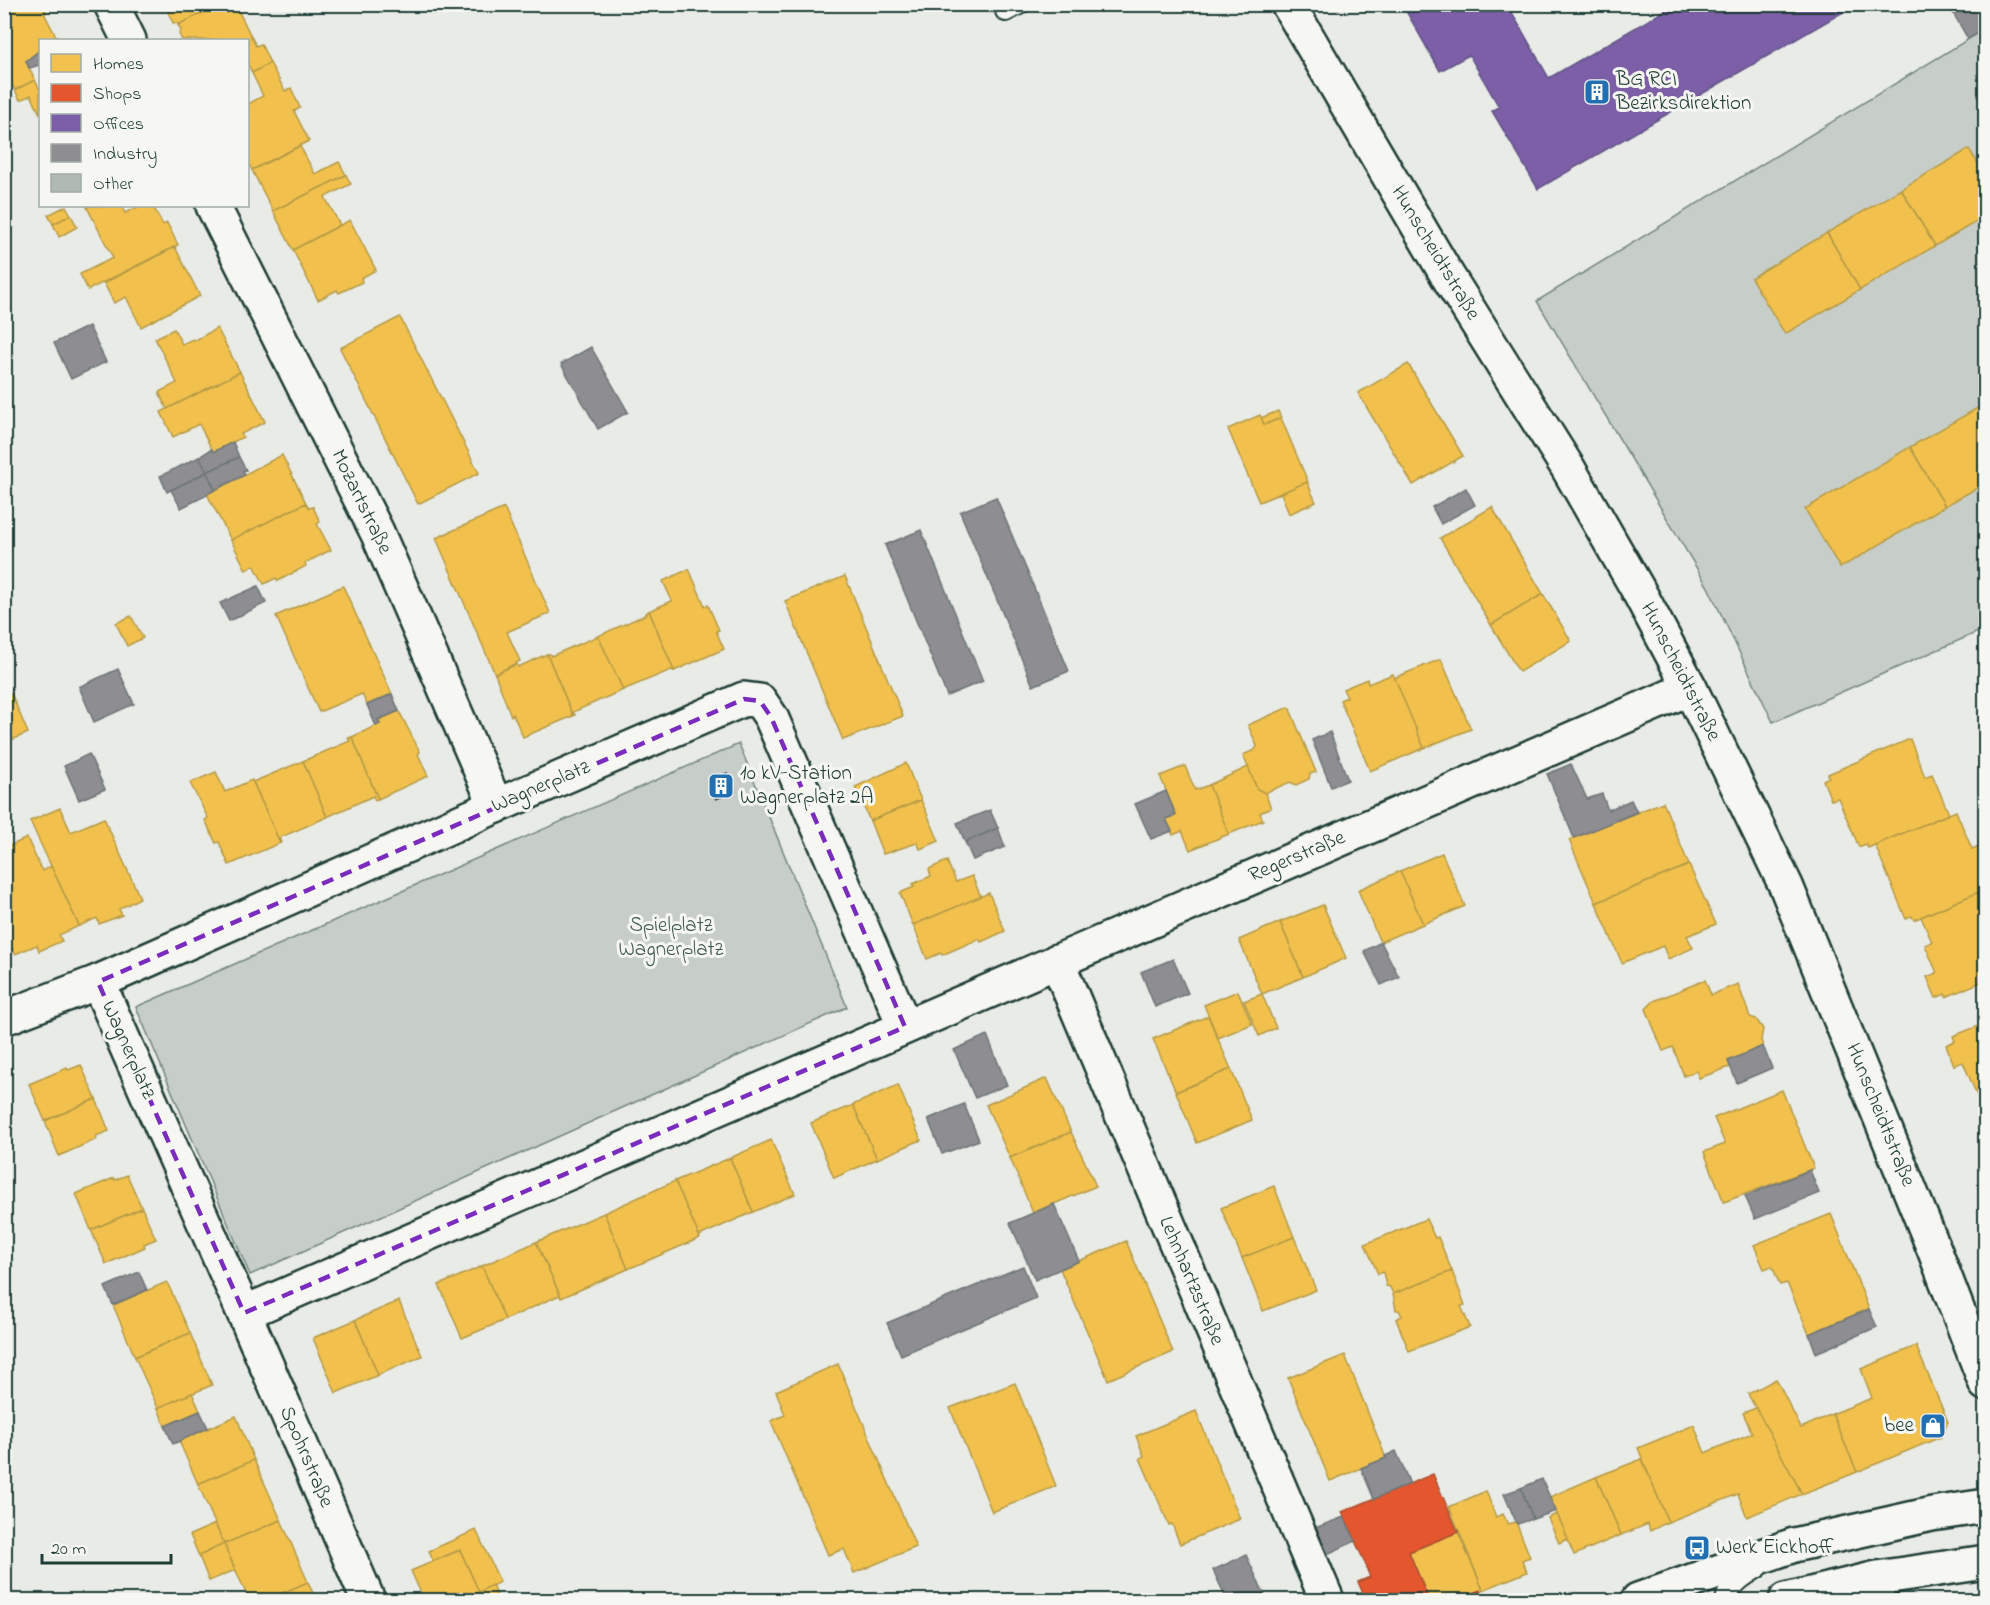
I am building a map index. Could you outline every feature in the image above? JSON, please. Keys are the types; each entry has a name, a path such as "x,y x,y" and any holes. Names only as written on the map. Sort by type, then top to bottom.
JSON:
{"street":[{"path":"111,4 128,39"},
{"name":"Hunscheidtstraße","path":"1288,4 1447,275 1568,468 1637,588 1690,688 1786,886 1986,1384"},
{"name":"Mozartstraße","path":"214,207 378,532 496,806"},
{"name":"Regerstraße","path":"905,1027 1690,688"},
{"name":"Wagnerplatz","path":"244,1313 98,982 496,806 744,699 760,701 775,727 905,1027"},
{"name":"Lehnhartzstraße","path":"1057,961 1326,1600"},
{"path":"4,1018 98,982"},
{"path":"244,1313 905,1027"},
{"name":"Spohrstraße","path":"244,1313 368,1600"},
{"path":"1638,1600 1794,1545 1932,1514 1986,1506"},
{"path":"1786,1600 1881,1589 1986,1562"}],"lane":[{"path":"1726,1600 1727,1594 1741,1577 1794,1545"}],"highlighted area":[{"path":"744,699 760,701 771,717 905,1027 244,1313 98,982"}],"green space":[{"path":"1985,29 1985,629 1773,722 1708,587 1537,301"},
{"name":"Spielplatz Wagnerplatz","path":"739,744 847,1007 250,1275 136,1007"}],"building: Homes":[{"path":"19,4 43,4 45,15 57,39 39,39 39,51 26,61 35,80 15,90 4,72 4,12"},
{"path":"168,4 221,4 178,25 173,23 167,10"},
{"path":"221,4 235,4 256,46 261,44 270,63 252,73 249,66 249,39 182,39 178,25"},
{"path":"270,63 285,91 291,88 300,108 294,111 309,141 252,170 249,164 249,103 263,96 252,73"},
{"path":"35,80 39,88 39,112 31,95 20,100 15,90"},
{"path":"300,146 315,174 339,162 346,175 273,211 252,170"},
{"path":"1969,149 1986,177 1986,216 1935,246 1901,189"},
{"path":"346,175 351,184 325,197 340,225 293,250 273,211"},
{"path":"1901,189 1935,246 1860,290 1827,233"},
{"path":"67,207 71,215 53,224 48,215"},
{"path":"87,207 122,207 125,213 138,207 154,207 163,225 167,223 178,245 88,290 80,274 113,258"},
{"path":"71,215 77,227 59,237 53,224"},
{"path":"350,220 376,270 361,278 362,282 339,293 337,290 318,300 293,250"},
{"path":"1827,233 1860,290 1785,334 1751,278"},
{"path":"175,247 200,296 141,327 126,297 114,303 104,283"},
{"path":"400,317 479,473 418,504 340,348"},
{"path":"217,328 240,372 167,409 159,392 177,383 155,338 174,329 182,344 193,339 194,341"},
{"path":"1408,364 1463,456 1413,485 1358,393"},
{"path":"240,372 265,422 241,434 243,437 213,452 199,424 173,437 161,412"},
{"path":"1986,403 1986,483 1945,506 1910,447"},
{"path":"1278,411 1281,418 1264,425 1261,418"},
{"path":"1260,415 1264,425 1281,418 1308,482 1259,502 1228,429"},
{"path":"1910,447 1945,506 1840,568 1805,509"},
{"path":"282,455 306,503 231,540 207,494"},
{"path":"1307,482 1316,502 1289,514 1281,493"},
{"path":"306,503 309,508 313,507 320,522 317,524 331,550 305,563 306,566 278,581 276,578 264,584 254,565 246,570 231,540"},
{"path":"1492,507 1543,594 1491,625 1440,538"},
{"path":"504,508 550,613 507,632 520,661 495,674 436,538"},
{"path":"689,569 705,606 708,605 719,630 716,631 724,649 674,671 649,611 672,601 663,581"},
{"path":"845,576 903,716 843,740 785,601"},
{"path":"343,586 392,694 367,705 362,694 319,712 276,616"},
{"path":"1543,594 1571,641 1519,672 1491,625"},
{"path":"649,611 674,671 671,670 623,690 598,636 647,614"},
{"path":"131,616 143,638 127,646 116,623"},
{"path":"598,636 623,690 573,712 575,715 573,716 547,654 551,656"},
{"path":"547,654 573,716 523,737 513,714 511,716 495,674"},
{"path":"1441,659 1471,729 1424,748 1394,678"},
{"path":"1393,674 1424,748 1370,771 1340,700 1347,697 1343,689 1367,679 1368,684"},
{"path":"11,693 28,733 4,743 4,696"},
{"path":"1289,707 1316,772 1310,774 1309,779 1296,785 1290,782 1265,793 1257,789 1243,755 1255,750 1257,746 1248,725"},
{"path":"399,711 420,752 418,754 428,776 378,799 352,737 380,724 378,720"},
{"path":"352,737 378,799 375,800 373,796 327,817 303,761 350,741 348,738"},
{"path":"1910,739 1925,777 1932,774 1949,814 1868,848 1866,844 1859,847 1838,798 1831,800 1823,780 1829,777 1828,774"},
{"path":"303,761 327,817 279,838 280,843 253,782"},
{"path":"906,763 921,800 870,821 855,787"},
{"path":"1185,766 1195,790 1209,785 1229,834 1190,850 1182,831 1173,835 1166,819 1176,815 1160,776"},
{"path":"1248,767 1257,789 1265,793 1271,808 1260,813 1263,820 1229,834 1209,785"},
{"path":"216,772 225,792 252,780 280,843 229,865 219,842 216,843 205,820 208,818 190,783"},
{"path":"921,800 939,841 920,849 917,843 883,854 870,821"},
{"path":"1663,802 1689,865 1596,903 1569,840"},
{"path":"60,808 71,832 104,818 140,898 119,909 122,915 99,924 97,918 79,926 30,821"},
{"path":"1956,811 1972,849 1981,845 1986,855 1986,889 1914,920 1912,916 1906,919 1875,845"},
{"path":"27,838 42,871 51,866 79,926 59,935 62,941 39,951 37,945 15,954 4,932 4,860 9,858 5,848"},
{"path":"1442,853 1465,906 1423,924 1400,871"},
{"path":"947,861 956,882 972,876 981,897 913,925 900,893 931,876 929,869"},
{"path":"1689,865 1716,924 1687,936 1693,948 1668,959 1663,946 1622,963 1596,903"},
{"path":"1400,871 1423,924 1380,942 1358,890"},
{"path":"1986,889 1986,980 1946,997 1945,994 1936,998 1927,977 1937,973 1925,945 1932,942 1921,917"},
{"path":"989,893 1005,931 981,942 979,939 927,959 913,925"},
{"path":"1323,905 1346,958 1303,977 1280,922"},
{"path":"1280,922 1303,977 1262,994 1239,940"},
{"path":"1705,980 1711,995 1738,984 1750,1017 1756,1019 1763,1029 1761,1040 1763,1046 1728,1061 1730,1067 1699,1078 1696,1071 1684,1076 1673,1047 1663,1051 1646,1009 1654,1001"},
{"path":"1238,991 1252,1024 1218,1038 1204,1005"},
{"path":"1262,994 1276,1028 1259,1036 1244,1001"},
{"path":"1208,1016 1231,1069 1176,1092 1153,1039"},
{"path":"1986,1023 1986,1109 1983,1110 1963,1062 1954,1065 1946,1045 1955,1041 1953,1036"},
{"path":"81,1065 96,1099 45,1121 29,1084 67,1068 68,1070"},
{"path":"1231,1069 1252,1120 1197,1143 1176,1092"},
{"path":"1047,1078 1071,1132 1010,1158 986,1105"},
{"path":"898,1085 921,1140 877,1159 853,1105"},
{"path":"1782,1090 1814,1168 1724,1202 1704,1152 1725,1144 1714,1118"},
{"path":"96,1099 109,1131 59,1156 45,1121"},
{"path":"853,1105 877,1159 834,1178 811,1123"},
{"path":"1071,1132 1096,1186 1033,1213 1010,1158"},
{"path":"771,1140 795,1194 753,1212 730,1158"},
{"path":"730,1158 753,1212 699,1236 675,1181"},
{"path":"127,1175 142,1208 91,1230 76,1194"},
{"path":"675,1181 700,1238 628,1269 604,1213"},
{"path":"1274,1186 1294,1237 1242,1258 1221,1208"},
{"path":"142,1208 156,1239 144,1244 145,1247 106,1264 91,1230"},
{"path":"604,1213 628,1269 561,1298 536,1242"},
{"path":"1831,1214 1869,1309 1809,1334 1787,1283 1780,1285 1772,1266 1764,1269 1754,1245"},
{"path":"1426,1219 1435,1238 1438,1237 1452,1271 1393,1294 1390,1287 1386,1286 1383,1272 1378,1274 1365,1244"},
{"path":"1294,1237 1316,1290 1263,1311 1242,1258"},
{"path":"1126,1241 1173,1352 1108,1380 1060,1269"},
{"path":"536,1242 560,1295 505,1320 482,1266"},
{"path":"482,1266 505,1320 462,1338 439,1285"},
{"path":"1452,1271 1465,1305 1461,1306 1470,1327 1409,1351 1396,1319 1402,1316 1399,1310 1396,1310 1393,1294"},
{"path":"167,1282 190,1333 135,1357 113,1305"},
{"path":"399,1301 422,1356 378,1375 355,1320"},
{"path":"355,1320 378,1375 336,1393 313,1338"},
{"path":"190,1333 212,1385 158,1408 135,1357"},
{"path":"1916,1346 1948,1422 1941,1437 1857,1472 1832,1414 1872,1398 1861,1369"},
{"path":"1345,1355 1386,1458 1330,1481 1288,1378"},
{"path":"838,1364 916,1547 854,1573 844,1549 828,1555 771,1421 785,1415 776,1391"},
{"path":"1776,1379 1801,1428 1832,1414 1857,1472 1802,1494 1748,1394"},
{"path":"1015,1383 1056,1486 992,1512 950,1408"},
{"path":"192,1393 200,1411 165,1426 158,1408"},
{"path":"1756,1408 1802,1494 1747,1517 1738,1494 1668,1522 1638,1448 1694,1425 1705,1453 1752,1433 1743,1413"},
{"path":"1196,1411 1240,1519 1180,1544 1172,1524 1169,1525 1140,1458 1144,1456 1136,1436"},
{"path":"236,1416 254,1460 198,1484 179,1441"},
{"path":"1642,1459 1668,1522 1650,1531 1648,1524 1621,1535 1596,1477"},
{"path":"254,1460 281,1520 224,1544 198,1484"},
{"path":"1596,1477 1621,1535 1574,1555 1550,1497"},
{"path":"1486,1491 1496,1517 1503,1514 1508,1524 1516,1522 1530,1557 1522,1560 1527,1572 1483,1590 1449,1507"},
{"path":"1557,1514 1568,1539 1559,1543 1548,1518"},
{"path":"281,1520 308,1582 266,1600 249,1600 224,1544"},
{"path":"215,1524 224,1544 199,1556 190,1535"},
{"path":"476,1530 500,1582 479,1592 460,1550 433,1561 429,1551"},
{"path":"1458,1532 1483,1590 1455,1600 1429,1600 1409,1552"},
{"path":"224,1544 235,1570 209,1581 199,1556"},
{"path":"460,1550 479,1592 459,1600 424,1600 411,1571"},
{"path":"308,1582 316,1600 266,1600"},
{"path":"492,1585 499,1600 483,1600 479,1592"},
{"path":"479,1592 483,1600 459,1600"},
{"path":"1157,1593 1159,1600 1142,1600"},
{"path":"527,1594 530,1600 512,1600"}],"building: Shops":[{"path":"1433,1474 1458,1532 1409,1552 1429,1600 1366,1600 1358,1582 1370,1577 1342,1512"},
{"path":"1480,1590 1484,1600 1455,1600"}],"building: Offices":[{"name":"BG RCI Bezirksdirektion","path":"1402,4 1507,4 1549,78 1676,4 1857,4 1538,189 1492,111 1499,107 1469,55 1440,71"}],"building: Industry":[{"path":"1948,4 1986,4 1986,29 1968,39"},
{"path":"39,51 39,65 29,68 26,61"},
{"path":"89,326 106,362 71,379 54,343"},
{"path":"591,347 628,412 598,429 561,364"},
{"path":"233,442 239,457 207,472 199,457 212,449 213,452"},
{"path":"199,457 207,472 167,492 160,476"},
{"path":"239,457 246,470 243,471 245,475 215,490 207,472"},
{"path":"207,472 215,490 181,508 171,490"},
{"path":"1466,488 1475,505 1441,524 1432,507"},
{"path":"996,497 1069,671 1033,686 960,512"},
{"path":"921,530 983,681 947,696 885,545"},
{"path":"258,586 266,603 229,621 220,603"},
{"path":"118,669 134,704 94,722 79,687"},
{"path":"392,694 399,711 378,720 380,724 376,726 367,705"},
{"path":"1330,732 1348,780 1331,787 1312,740"},
{"path":"89,754 105,789 79,800 64,766"},
{"path":"1571,764 1587,799 1602,794 1608,810 1631,800 1637,812 1574,838 1547,774"},
{"path":"1166,791 1176,815 1166,819 1172,831 1151,839 1135,804"},
{"path":"990,810 998,828 965,842 957,823"},
{"path":"998,828 1005,847 973,860 965,842"},
{"path":"1381,942 1399,977 1381,985 1364,951"},
{"path":"1173,959 1188,993 1155,1007 1141,972"},
{"path":"987,1035 1007,1085 975,1098 954,1050"},
{"path":"1763,1046 1772,1068 1737,1083 1728,1061"},
{"path":"964,1104 979,1140 942,1154 928,1119"},
{"path":"1810,1170 1819,1193 1755,1219 1745,1196"},
{"path":"1054,1204 1079,1261 1035,1280 1010,1223"},
{"path":"1023,1266 1036,1298 901,1355 887,1323"},
{"path":"139,1272 147,1290 113,1305 105,1287"},
{"path":"1869,1309 1877,1327 1816,1353 1809,1334"},
{"path":"200,1411 208,1428 173,1444 165,1426"},
{"path":"1396,1451 1410,1484 1374,1499 1361,1468 1386,1458 1385,1456"},
{"path":"1542,1479 1556,1511 1533,1519 1521,1488"},
{"path":"1521,1488 1533,1519 1517,1524 1504,1494"},
{"path":"1344,1517 1356,1541 1325,1555 1315,1528"},
{"path":"1246,1555 1267,1600 1227,1600 1213,1570"}],"building: Other":[{"name":"10 kV-Station Wagnerplatz 2A","path":"727,773 735,791 716,799 708,782"}],"place":[{"name":"BG RCI Bezirksdirektion","path":"1597,92"},
{"name":"10 kV-Station Wagnerplatz 2A","path":"721,786"},
{"name":"bee","path":"1933,1426"},
{"name":"Werk Eickhoff","path":"1697,1548"}]}
